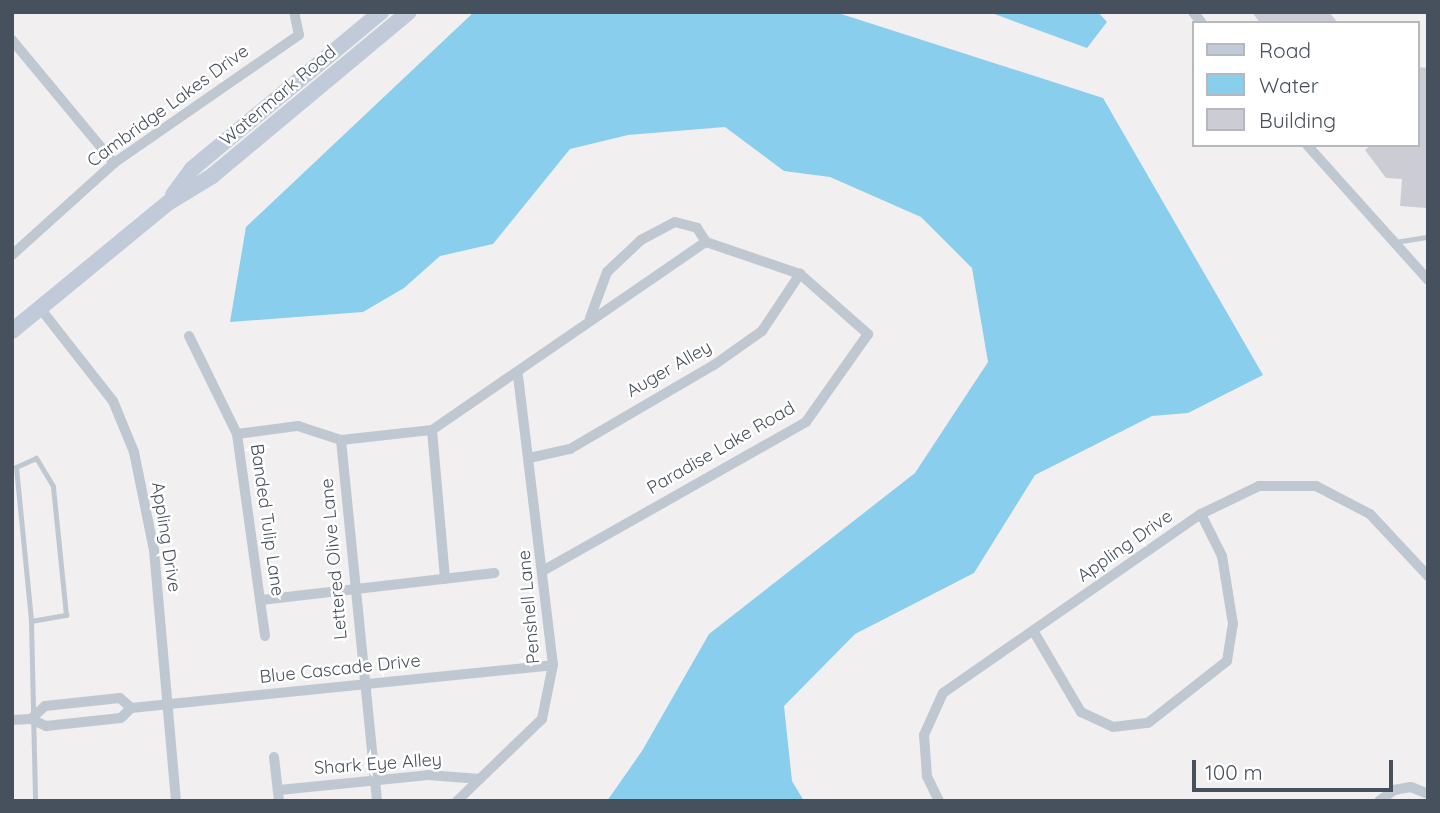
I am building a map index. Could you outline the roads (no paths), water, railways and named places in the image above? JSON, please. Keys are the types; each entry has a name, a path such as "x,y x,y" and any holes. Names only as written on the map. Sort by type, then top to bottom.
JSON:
{"street":[{"name":"Cambridge Lakes Drive","path":"12,255 114,163 299,35 294,12"},
{"name":"Watermark Road","path":"168,203 192,169 381,12"},
{"name":"Watermark Road","path":"12,331 168,203 212,176 408,12"},
{"path":"12,40 114,163"},
{"path":"1309,147 1392,243 1428,280"},
{"name":"Paradise Lake Road","path":"544,570 806,422 868,334 800,274 706,242 697,228 675,222 641,240 607,272 590,318"},
{"path":"237,434 298,426 341,440 432,430 518,374 590,318 706,242"},
{"name":"Auger Alley","path":"529,457 570,449 714,365 762,331 800,274"},
{"name":"Appling Drive","path":"40,308 113,401 134,452 154,550 176,801"},
{"name":"Banded Tulip Lane","path":"189,336 237,434 265,636"},
{"name":"Penshell Lane","path":"457,801 542,719 553,665 544,570 518,374"},
{"path":"432,430 445,578"},
{"name":"Lettered Olive Lane","path":"341,440 363,684 377,801"},
{"name":"Appling Drive","path":"939,801 928,776 923,735 943,692 1034,632 1201,514 1259,486 1316,486 1370,514 1428,576"},
{"path":"1034,632 1081,712 1113,727 1148,723 1227,662 1233,624 1222,556 1201,514"},
{"path":"261,600 494,573"},
{"name":"Blue Cascade Drive","path":"12,720 31,719 46,726 121,718 131,708 169,703 553,665"},
{"name":"Blue Cascade Drive","path":"31,719 45,706 120,698 131,708"},
{"path":"274,757 279,795"},
{"name":"Shark Eye Alley","path":"279,795 374,778 428,775 480,779"},
{"path":"1379,801 1394,790 1411,787 1428,794"}],"lane":[{"path":"1392,243 1428,237"},
{"path":"31,621 66,615 53,486 36,458 16,467 31,621 34,801"}],"water":[{"path":"474,12 835,12 1103,98 1263,375 1188,413 1152,416 1035,475 974,573 855,634 784,706 792,781 804,801 607,801 642,751 709,634 915,473 988,362 972,268 921,217 830,177 784,171 725,127 628,135 570,149 493,244 440,256 404,288 363,312 230,322 246,227"},
{"path":"989,12 1098,12 1107,22 1087,48"}]}
